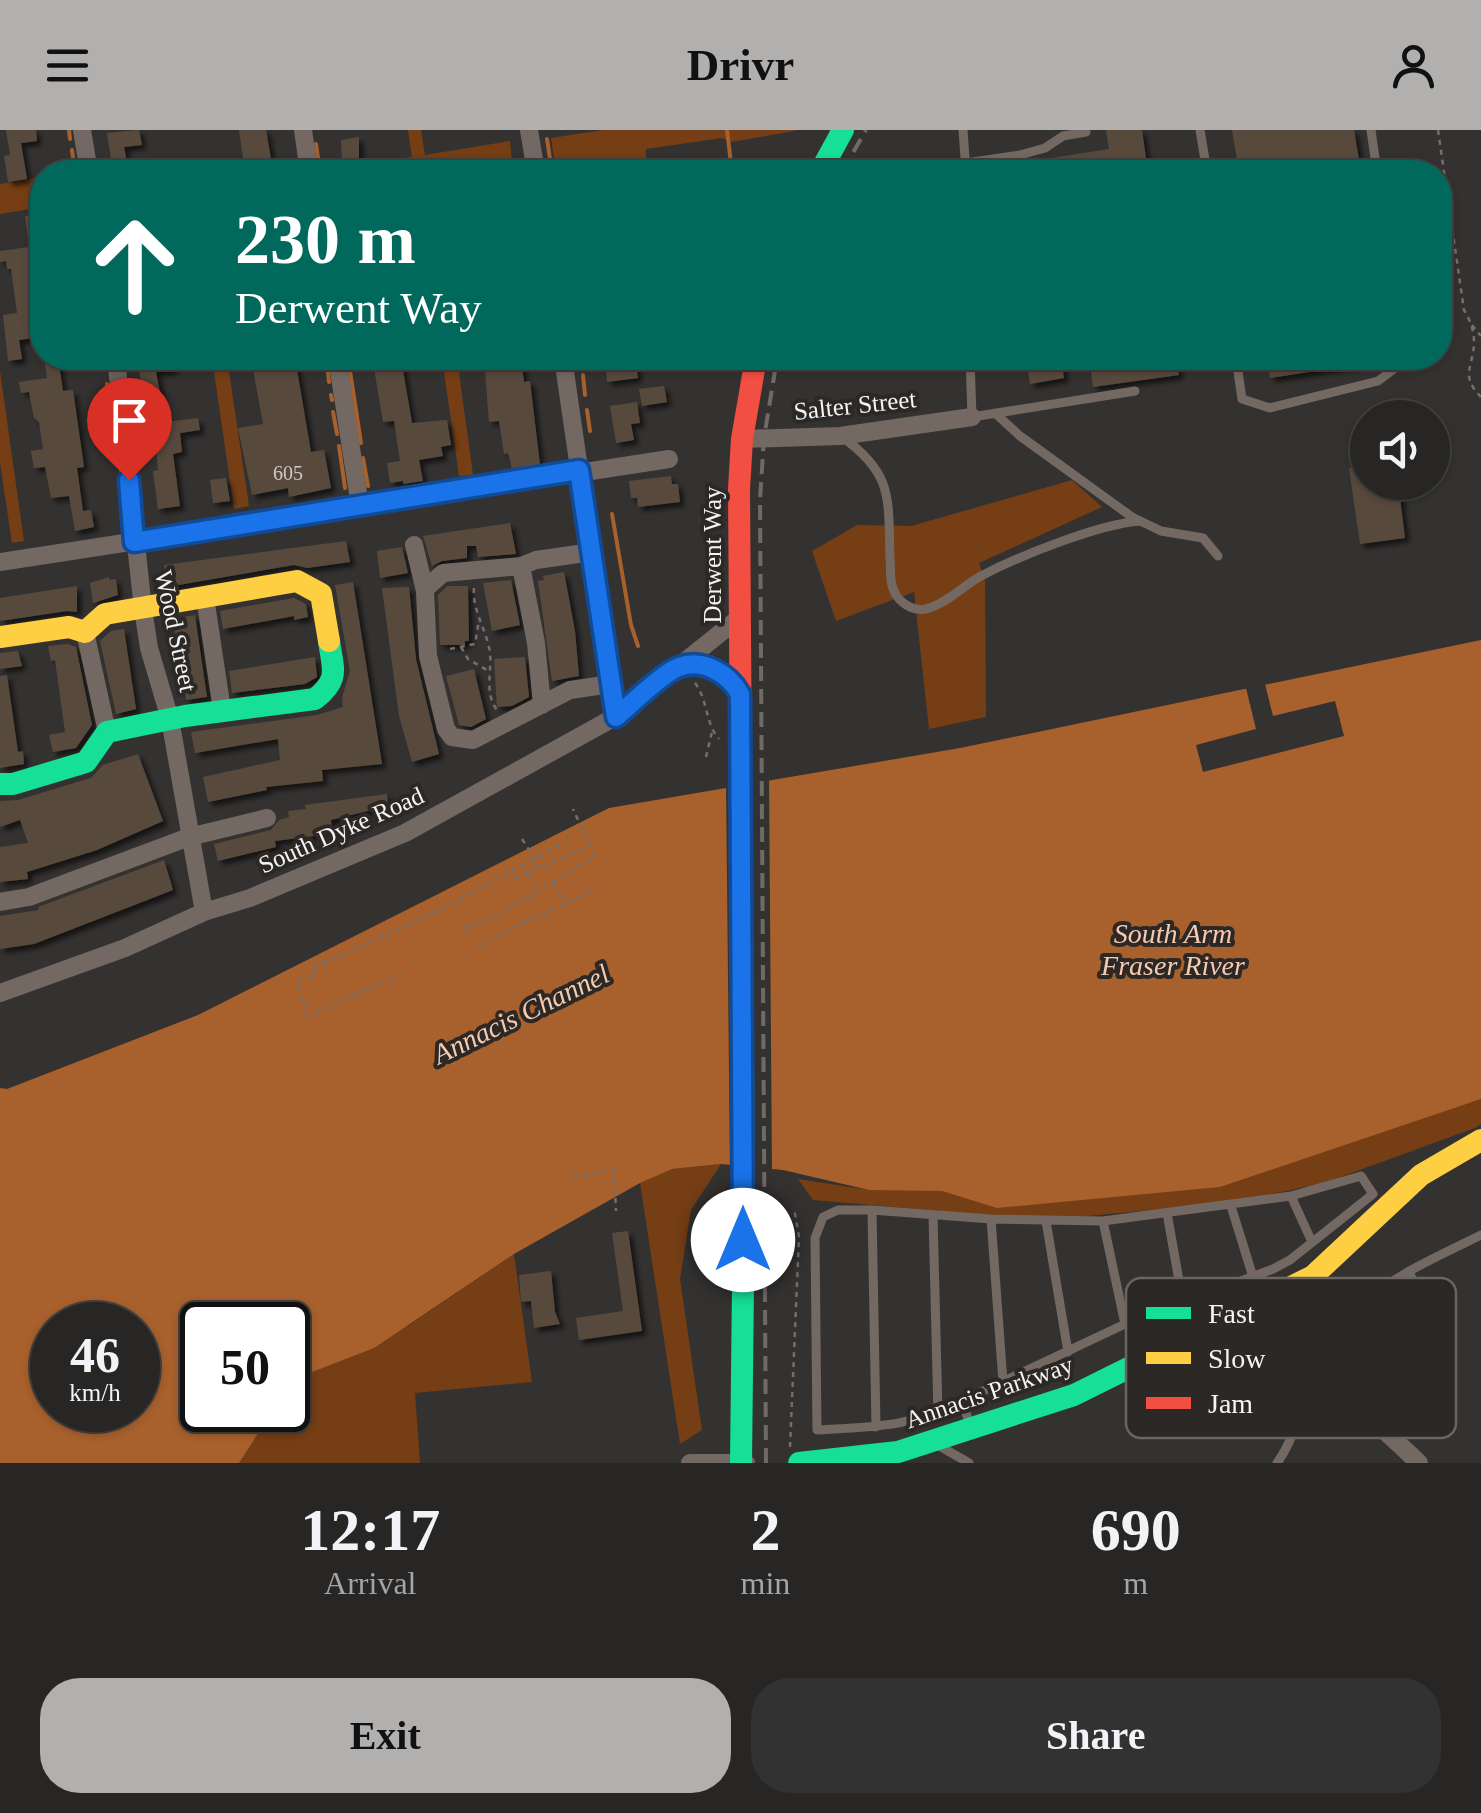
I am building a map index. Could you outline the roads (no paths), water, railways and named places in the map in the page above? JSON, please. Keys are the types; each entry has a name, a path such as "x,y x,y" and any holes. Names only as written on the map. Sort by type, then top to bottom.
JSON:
{"street":[{"path":"82,130 87,160"},
{"path":"303,130 308,160"},
{"path":"529,130 534,160"},
{"path":"827,160 843,130"},
{"name":"Wood Street","path":"117,370 143,609 170,718 204,912"},
{"path":"340,370 360,506"},
{"path":"565,370 616,717"},
{"name":"Derwent Way","path":"742,1463 744,1194 733,749 740,694 739,489 742,439 754,370"},
{"name":"Salter Street","path":"742,439 840,436 972,417"},
{"path":"0,562 668,458"},
{"path":"414,545 425,590 428,656 446,729 452,737 473,740 570,690 611,684"},
{"path":"425,590 443,573 521,566 592,552"},
{"path":"521,566 536,643 542,705"},
{"path":"0,784 13,784 86,762 107,732 170,718 315,699 331,686 334,674 322,594 298,581 105,614 85,632"},
{"path":"205,597 222,710"},
{"name":"South Dyke Road","path":"0,993 125,948 204,912 250,898 405,833 616,717 685,673 739,618"},
{"path":"0,637 69,627 85,632"},
{"path":"85,632 107,732"},
{"path":"685,673 706,667 717,671 728,677 740,694"},
{"path":"0,902 29,898 189,837 267,818"},
{"name":"Annacis Parkway","path":"1306,1278 1328,1264 1421,1175 1481,1140"},
{"name":"Annacis Parkway","path":"795,1456 898,1452 1074,1394 1126,1369"},
{"path":"1393,1438 1419,1463"},
{"path":"690,1463 742,1463"}],"lane":[{"path":"963,130 965,160"},
{"path":"1200,130 1205,160"},
{"path":"1371,130 1375,160"},
{"path":"999,160 1045,148 1063,136 1086,132"},
{"path":"970,370 972,417 1135,390"},
{"path":"1238,370 1242,399 1270,408 1378,381 1393,370"},
{"path":"995,413 1020,436 1140,520 1162,531 1203,538 1218,556"},
{"path":"840,436 864,452 880,472 889,522 892,588 901,602 912,608 927,609 982,575 1073,539 1118,523 1140,520"},
{"path":"1102,1221 1125,1324 938,1414 876,1426 816,1430 815,1238 823,1216 838,1210 872,1210 991,1219 1102,1221 1291,1196 1360,1176 1373,1194 1273,1269 1253,1277 1231,1206"},
{"path":"1291,1196 1312,1242"},
{"path":"872,1210 876,1426"},
{"path":"1166,1213 1178,1278"},
{"path":"934,1215 938,1414"},
{"path":"991,1219 1004,1382"},
{"path":"1046,1220 1068,1352"},
{"path":"1400,1278 1481,1235"},
{"path":"1273,1269 1276,1278"},
{"path":"1409,1271 1412,1278"},
{"path":"962,1401 972,1430"},
{"path":"1277,1463 1290,1438"},
{"path":"934,1442 970,1463"}],"water":[{"name":"South Arm Fraser River","path":"1481,640 1481,1099 1220,1187 997,1208 942,1191 869,1190 783,1170 721,1164 672,1169 514,1254 374,1348 310,1373 310,1302 180,1302 180,1432 259,1432 239,1463 0,1463 0,1088 7,1089 198,1015 609,808 960,748"}],"waterway":[{"path":"69,130 70,139"},
{"path":"727,130 731,160"},
{"path":"547,139 550,160"},
{"path":"316,144 318,160"},
{"path":"72,150 73,160"},
{"path":"328,370 329,382"},
{"path":"350,370 361,443"},
{"path":"583,375 585,395"},
{"path":"107,384 111,411"},
{"path":"331,395 332,400"},
{"path":"587,410 590,431"},
{"path":"333,412 337,434"},
{"path":"113,424 114,430"},
{"path":"115,439 118,455"},
{"path":"339,446 345,488"},
{"path":"363,458 368,486"},
{"path":"612,514 638,646"}],"railway":[{"path":"849,160 866,130"},
{"path":"766,1463 760,499 764,438 775,370"}],"water label":[{"name":"Annacis Channel","path":"521,1014"}]}
